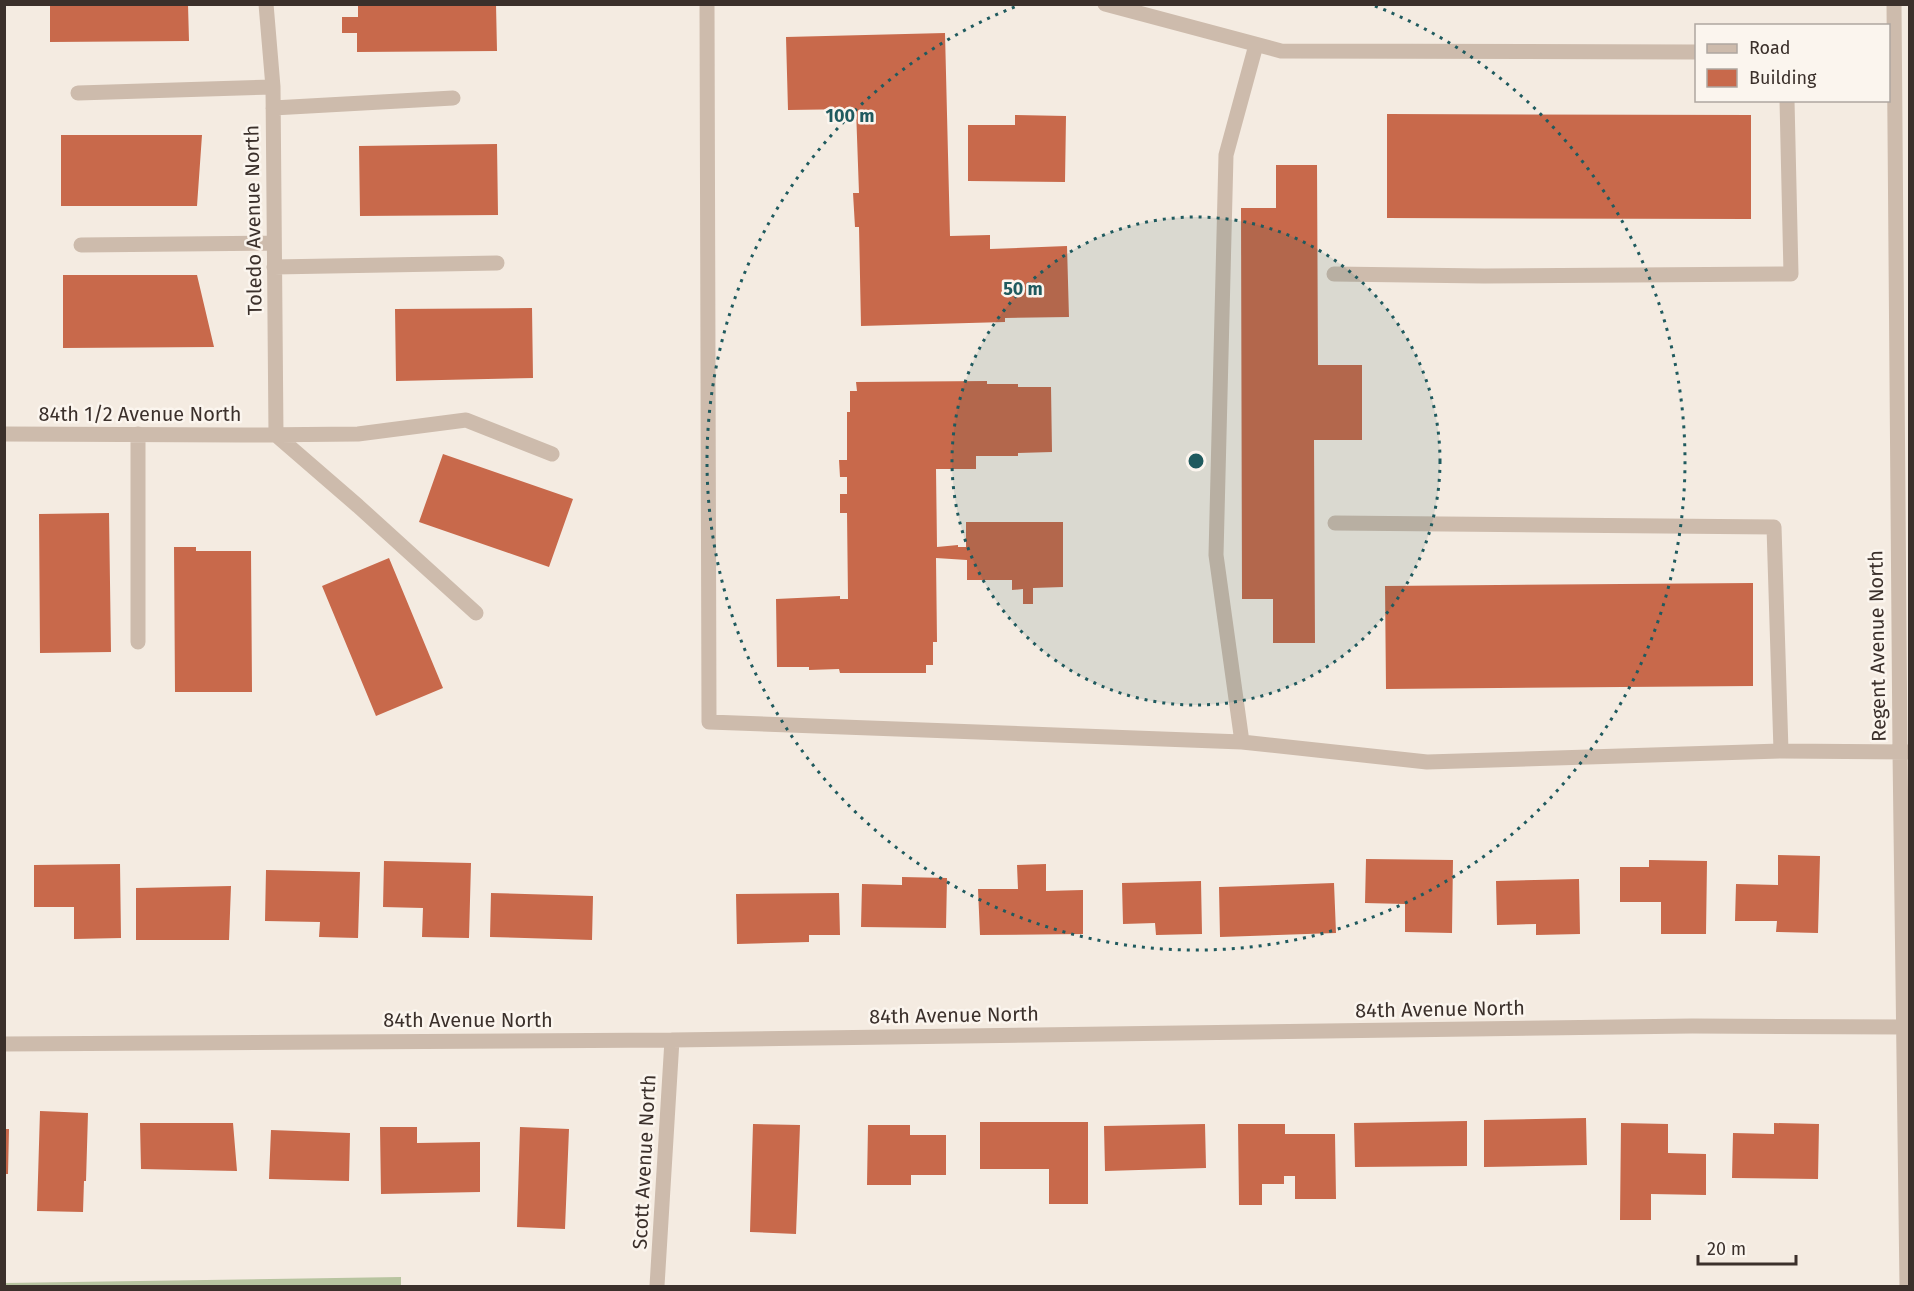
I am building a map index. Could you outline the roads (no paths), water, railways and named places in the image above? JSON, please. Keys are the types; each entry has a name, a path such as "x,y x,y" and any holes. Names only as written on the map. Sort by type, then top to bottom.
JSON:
{"street":[{"name":"Toledo Avenue North","path":"266,4 273,87 276,435"},
{"path":"707,4 709,722 1242,742 1427,762 1781,751 1904,752"},
{"path":"1105,4 1281,51 1695,52"},
{"name":"Regent Avenue North","path":"1893,4 1891,52 1904,752 1907,1287"},
{"path":"1242,742 1216,555 1226,155 1256,45"},
{"path":"78,93 273,87"},
{"path":"273,108 453,98"},
{"path":"1334,274 1585,276 1791,274 1787,102"},
{"path":"81,245 274,243"},
{"path":"274,267 497,263"},
{"name":"84th 1/2 Avenue North","path":"4,434 358,434 466,420 552,454"},
{"path":"138,434 138,642"},
{"path":"276,435 476,613"},
{"path":"1335,523 1774,527 1781,751"},
{"name":"84th Avenue North","path":"4,1044 672,1040 1692,1026 1904,1027"},
{"name":"Scott Avenue North","path":"657,1287 672,1040"}]}
